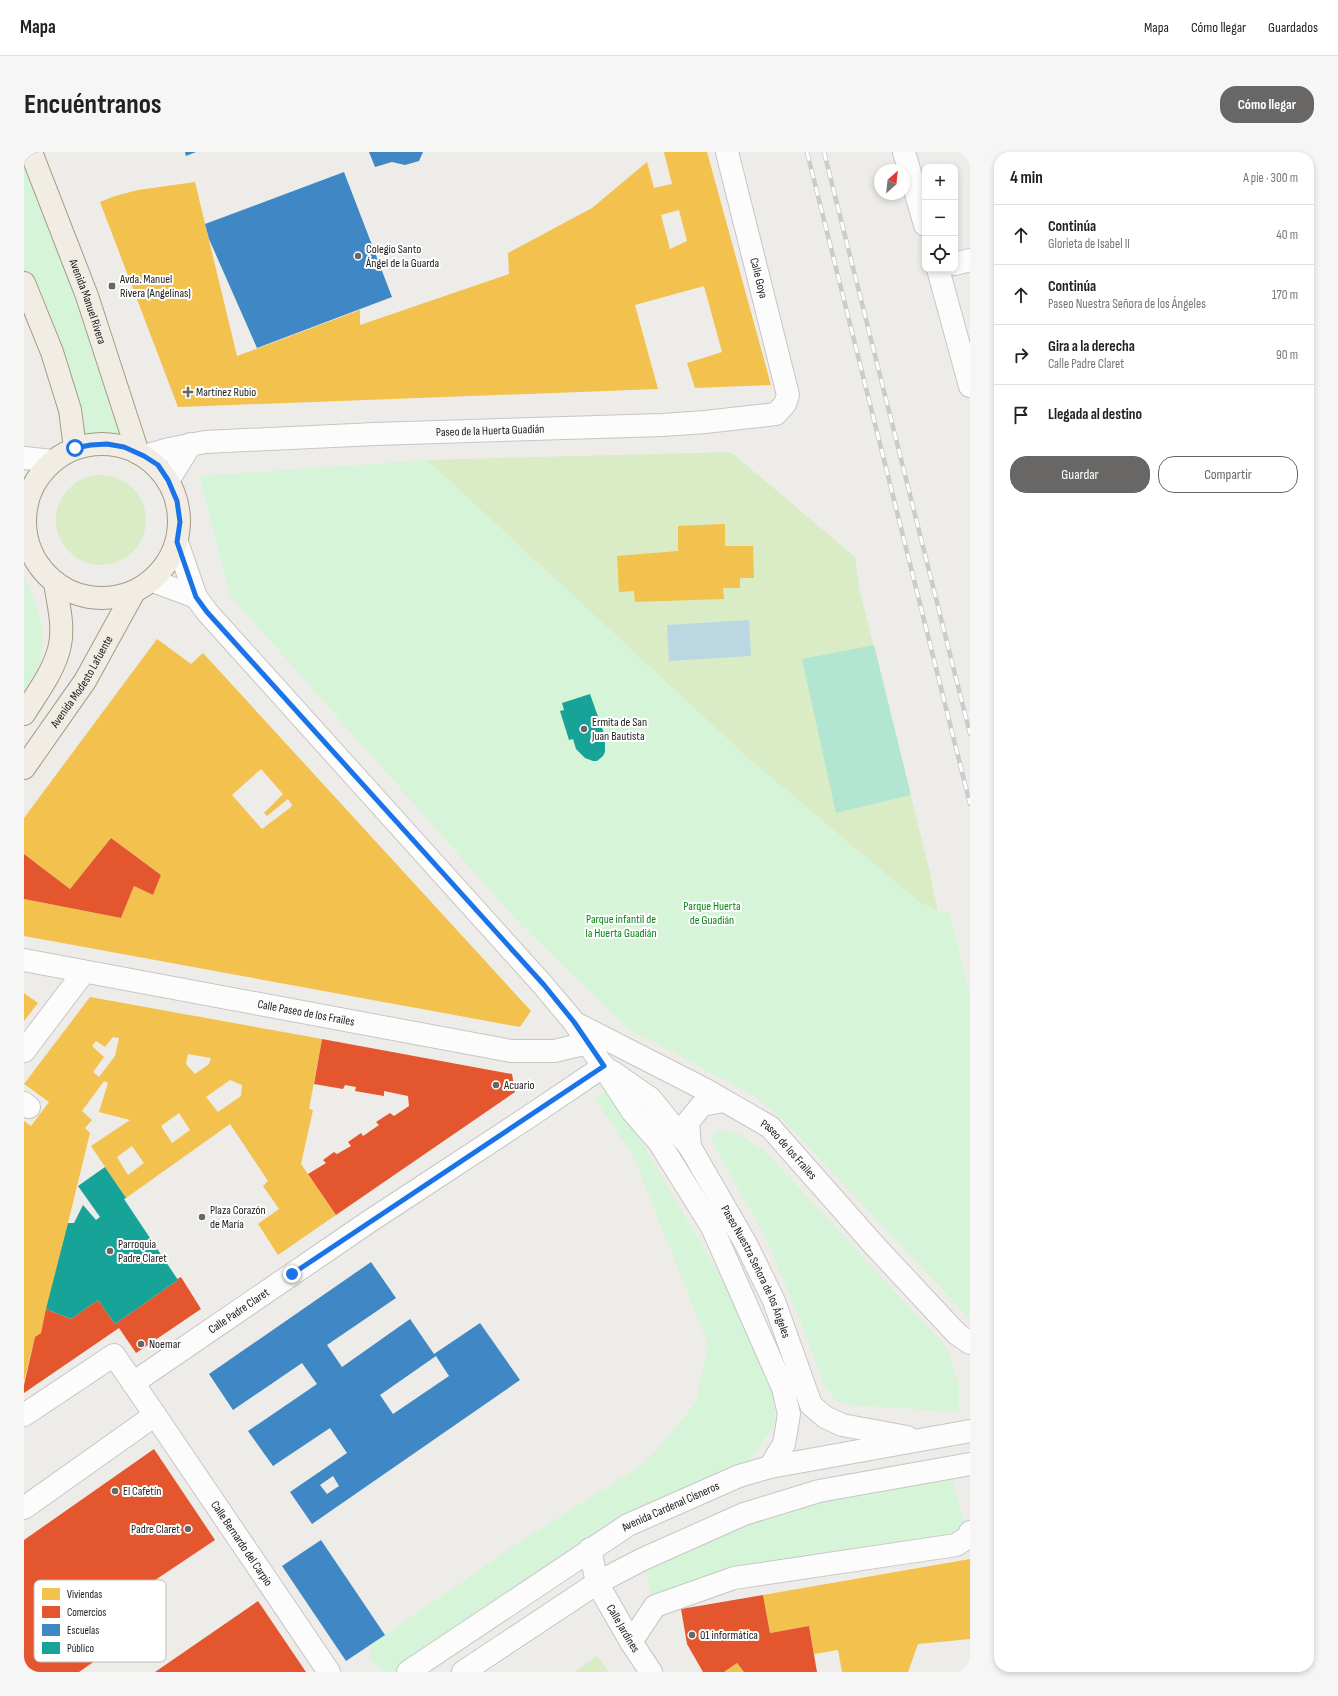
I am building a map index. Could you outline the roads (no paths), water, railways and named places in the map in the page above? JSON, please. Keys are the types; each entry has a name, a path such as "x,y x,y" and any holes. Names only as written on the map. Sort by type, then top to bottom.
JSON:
{"main road":[{"name":"Avenida Manuel Rivera","path":"31,152 87,296 141,454"},
{"path":"24,283 52,352 70,410 75,448"},
{"path":"107,444 124,447 141,454 158,465 168,480 177,501 180,522 177,542 167,565 153,581 134,592 114,598 94,598 73,593 55,583 39,566 28,545 25,522 28,499 38,478 53,461 75,448 107,444"},
{"path":"24,714 52,666 60,645 61,624 55,583"},
{"name":"Avenida Modesto Lafuente","path":"24,768 85,681 134,592"}],"street":[{"name":"Calle Goya","path":"727,152 788,395 785,404"},
{"path":"904,152 922,215"},
{"path":"958,264 970,260"},
{"path":"944,272 970,386"},
{"name":"Paseo de la Huerta Guadián","path":"141,454 191,444 374,434 705,422 776,414 785,404"},
{"path":"168,480 191,444"},
{"path":"24,458 53,461"},
{"name":"Paseo Nuestra Señora de los Ángeles","path":"177,542 196,597 212,617 544,985 574,1022 632,1111 659,1142 712,1227 783,1388 789,1414 784,1444 770,1467"},
{"path":"153,581 196,597"},
{"name":"Calle Paseo de los Frailes","path":"24,960 511,1051 554,1051 588,1043"},
{"path":"24,1051 84,972"},
{"name":"Paseo de los Frailes","path":"574,1022 634,1052 770,1127 874,1245 964,1339 970,1359"},
{"name":"Paseo Nuestra Señora de los Ángeles","path":"604,1066 650,1098 690,1147 746,1244 774,1301 812,1405 825,1417 842,1424 920,1439"},
{"name":"Calle Padre Claret","path":"133,1383 370,1221 604,1066"},
{"path":"690,1147 688,1122 702,1105 724,1101"},
{"path":"24,1415 114,1355 155,1415 24,1508"},
{"name":"Calle Bernardo del Carpio","path":"155,1415 329,1672"},
{"name":"Avenida Cardenal Cisneros","path":"408,1672 482,1624 590,1549 628,1525 739,1476 770,1467 970,1431"},
{"path":"463,1672 597,1582 643,1559 744,1514 819,1491 970,1464"},
{"path":"631,1642 655,1606 734,1578 956,1545 968,1537 970,1532"},
{"name":"Calle Jardines","path":"590,1549 597,1582 631,1642 651,1672"}],"water":[{"path":"749,620 751,656 669,661 667,625"}],"railway":[{"path":"807,152 970,804"},
{"path":"824,152 970,734"}],"place":[{"name":"Colegio Santo Ángel de la Guarda","path":"358,256"},
{"name":"Avda. Manuel Rivera (Angelinas)","path":"112,286"},
{"name":"Martínez Rubio","path":"188,392"},
{"name":"Ermita de San Juan Bautista","path":"584,729"},
{"name":"Acuario","path":"496,1085"},
{"name":"Plaza Corazón de María","path":"202,1217"},
{"name":"Parroquia Padre Claret","path":"110,1251"},
{"name":"Noemar","path":"141,1344"},
{"name":"El Cafetín","path":"115,1491"},
{"name":"Padre Claret","path":"188,1529"},
{"name":"01 informática","path":"692,1635"}],"park label":[{"name":"Parque Huerta de Guadián","path":"712,913"},
{"name":"Parque infantil de la Huerta Guadián","path":"621,926"}]}
